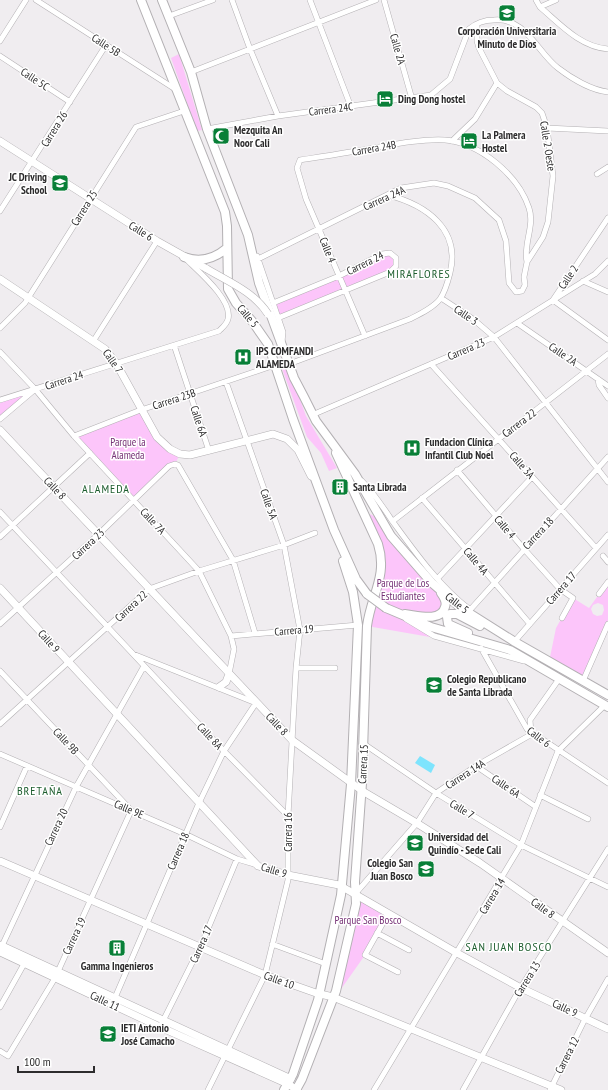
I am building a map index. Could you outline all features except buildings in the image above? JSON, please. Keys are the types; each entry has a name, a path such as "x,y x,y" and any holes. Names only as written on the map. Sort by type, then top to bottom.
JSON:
{"main road":[{"name":"Calle 5","path":"141,0 225,212 227,222 227,280 230,293 264,337 334,530 343,546 351,568 362,588 386,608 396,613 431,627 510,650 607,706"},
{"name":"Calle 5","path":"162,0 191,72 207,129 248,235 259,283 270,313 277,321 282,342 290,364 312,415 355,474 381,520 409,559 461,608 515,642 608,695"},
{"name":"Calle 6","path":"0,141 157,242 249,293 270,313"},
{"path":"184,257 193,260 205,260 217,256 227,248"},
{"name":"Calle 7","path":"0,279 94,340 105,349 116,363 157,436 164,444 180,454 190,455 209,451"},
{"name":"Calle 8","path":"0,430 99,534 149,590 292,740 361,791 417,823 503,879 608,954"},
{"path":"209,451 273,434 290,441 298,450 322,497"},
{"name":"Carrera 15","path":"296,1090 302,1079 333,997 356,904 355,894 364,744 368,626 370,609 381,578 382,562 371,527 331,440"},
{"name":"Carrera 15","path":"288,1084 319,994 326,964 342,886 351,784 358,625 353,592 334,530"},
{"path":"396,613 431,617 443,612 446,607 445,600 432,580"},
{"name":"Calle 9","path":"0,588 258,866 288,875 342,886 388,914 521,988 608,1029"},
{"path":"510,650 450,626 448,624 448,617 450,614 457,614 515,642"},
{"path":"219,687 226,682 229,674"},
{"name":"Calle 10","path":"0,861 265,975 319,994 333,997 481,1057 551,1088 561,1090"},
{"name":"Calle 11","path":"1,949 24,964 56,975"},
{"name":"Calle 11","path":"1,949 227,1054 288,1084 296,1090"}],"street":[{"path":"0,41 26,0"},
{"name":"Calle 5B","path":"36,0 175,89"},
{"path":"169,16 213,0"},
{"path":"232,0 250,49 278,116"},
{"path":"310,0 351,107"},
{"path":"191,72 376,0"},
{"name":"Calle 2A","path":"384,0 412,99"},
{"path":"536,0 540,7 587,44 597,48 608,49"},
{"path":"540,7 556,0"},
{"path":"477,24 499,19 514,24 527,33 558,68 598,90 608,92"},
{"name":"Carrera 24C","path":"207,129 278,116 412,99 431,95 450,79 469,29 477,24"},
{"name":"Calle 2 Oeste","path":"477,24 477,41 479,48 497,83 507,91 536,107 542,113 547,128 553,176 548,222 543,237 527,262 524,277 525,285 522,291"},
{"name":"Carrera 26","path":"1,209 33,162 106,45"},
{"name":"Calle 5C","path":"0,56 70,102"},
{"path":"452,141 475,119 497,83"},
{"name":"Carrera 25","path":"0,328 28,298 136,127 184,111"},
{"path":"547,128 608,131"},
{"name":"Carrera 24B","path":"298,163 300,160 420,140 452,141 491,159 505,170 524,195 529,210 531,223 526,256 527,262"},
{"name":"Calle 4","path":"298,163 297,168 306,200 365,336"},
{"path":"597,174 608,167"},
{"name":"Carrera 24A","path":"258,259 401,188 434,183 448,186 475,198 499,220 506,241 509,283 516,292 522,291"},
{"path":"290,364 410,319 427,309 441,298 449,281 452,264 452,249 447,234 439,221 428,212 403,199 388,195"},
{"name":"Calle 2","path":"608,218 553,300 608,340"},
{"name":"Calle 5","path":"248,235 258,259 277,321"},
{"path":"94,340 157,242"},
{"name":"Carrera 24","path":"273,304 339,276 386,252 390,253 396,258 397,262 394,270 345,290 277,321"},
{"name":"Carrera 24","path":"0,400 219,331 227,323 229,315 220,292 184,257"},
{"name":"Carrera 23","path":"312,415 494,337 595,274 608,261"},
{"path":"583,281 608,292"},
{"name":"Calle 3","path":"441,298 473,319 494,337 608,482"},
{"name":"Calle 2A","path":"517,323 587,370 608,386"},
{"name":"Calle 6A","path":"174,345 209,451"},
{"name":"Calle 7A","path":"0,352 35,389 74,436 199,571 231,636 234,649 229,674"},
{"name":"Carrera 22","path":"393,521 608,354"},
{"name":"Calle 3A","path":"431,364 499,438 596,548"},
{"name":"Carrera 23B","path":"74,436 142,409 275,365"},
{"path":"598,379 599,385 608,398"},
{"name":"Calle 5A","path":"226,382 284,545 300,630"},
{"path":"0,419 35,389"},
{"path":"0,537 90,453"},
{"name":"Carrera 18","path":"470,610 608,458"},
{"name":"Carrera 23","path":"0,624 99,534 169,466 175,464 178,465 233,560"},
{"name":"Calle 4","path":"457,470 560,589 573,598 562,618"},
{"name":"Calle 5","path":"355,474 372,490 432,580 470,610 508,634 515,642"},
{"path":"432,580 466,549 532,477"},
{"name":"Calle 4A","path":"422,498 530,624"},
{"name":"Calle 8A","path":"0,512 224,751 288,816"},
{"name":"Carrera 22","path":"0,724 149,590 199,571 284,545 315,533"},
{"name":"Carrera 17","path":"515,642 608,536"},
{"path":"602,556 608,562"},
{"path":"233,560 255,633"},
{"path":"599,594 608,582"},
{"name":"Calle 5","path":"396,613 428,633 534,665"},
{"path":"583,681 608,624"},
{"name":"Carrera 19","path":"231,636 358,625"},
{"name":"Carrera 16","path":"208,1090 265,975 288,875 288,816 296,668 300,630"},
{"name":"Calle 6","path":"481,648 523,724 532,734 608,783"},
{"name":"Calle 8A","path":"133,654 256,703"},
{"name":"Carrera 20","path":"1,949 76,787 144,666"},
{"path":"296,668 335,668"},
{"name":"Calle 9B","path":"0,671 132,811"},
{"path":"532,734 530,720 559,679"},
{"name":"Carrera 18","path":"114,1001 199,803 224,751 256,703"},
{"name":"Carrera 14","path":"374,1090 503,879 521,845 558,750 607,706"},
{"name":"Carrera 14A","path":"355,894 417,823 436,793 476,766 532,734"},
{"name":"Calle 7","path":"364,744 436,793 521,845 608,887"},
{"name":"Calle 9E","path":"0,754 186,834 237,859 258,866"},
{"path":"0,827 27,766"},
{"name":"Calle 6A","path":"476,766 536,807"},
{"path":"540,795 588,819"},
{"name":"Carrera 19","path":"0,1051 8,1056 56,975 132,811"},
{"name":"Carrera 13","path":"463,1090 521,988 608,850"},
{"name":"Carrera 17","path":"162,1025 200,947 237,859"},
{"path":"388,914 365,955 398,972"},
{"path":"378,933 409,950"},
{"path":"272,944 326,964"},
{"path":"0,1007 24,964"},
{"name":"Carrera 12","path":"551,1088 586,1018 608,979"}],"green space":[{"path":"179,54 202,130 197,131 171,58"},
{"path":"386,252 396,258 393,269 278,318 273,304"},
{"path":"287,364 306,416 337,468 329,471 321,453 307,437 281,366"},
{"path":"35,389 0,419 0,400"},
{"name":"Parque la Alameda","path":"142,409 157,437 180,454 175,464 134,499 74,436"},
{"name":"Parque de Los Estudiantes","path":"370,514 381,520 445,600 440,614 398,613 434,636 430,637 367,626 382,570 371,527"},
{"path":"608,582 608,624 583,681 549,662 556,628 573,598 589,608","holes":["598,603 603,605 604,610 602,615 597,616 593,614 591,609 593,605"]},
{"name":"Parque San Bosco","path":"355,894 388,914 365,955 339,992"}],"water":[{"path":"420,756 435,765 431,773 415,763"}],"place":[{"name":"Corporación Universitaria Minuto de Dios","path":"507,13"},
{"name":"Ding Dong hostel","path":"385,99"},
{"name":"Mezquita An Noor Cali","path":"221,136"},
{"name":"La Palmera Hostel","path":"469,141"},
{"name":"JC Driving School","path":"60,183"},
{"name":"IPS COMFANDI ALAMEDA","path":"243,357"},
{"name":"Fundacion Clínica Infantil Club Noel","path":"412,448"},
{"name":"Santa Librada","path":"340,487"},
{"name":"Colegio Republicano de Santa Librada","path":"434,685"},
{"name":"Universidad del Quindío - Sede Cali","path":"415,843"},
{"name":"Colegio San Juan Bosco","path":"426,869"},
{"name":"Gamma Ingenieros","path":"117,948"},
{"name":"IETI Antonio José Camacho","path":"108,1034"}],"district":[{"name":"MIRAFLORES","path":"419,273"},
{"name":"ALAMEDA","path":"106,488"},
{"name":"BRETAÑA","path":"40,790"},
{"name":"SAN JUAN BOSCO","path":"509,946"}]}
